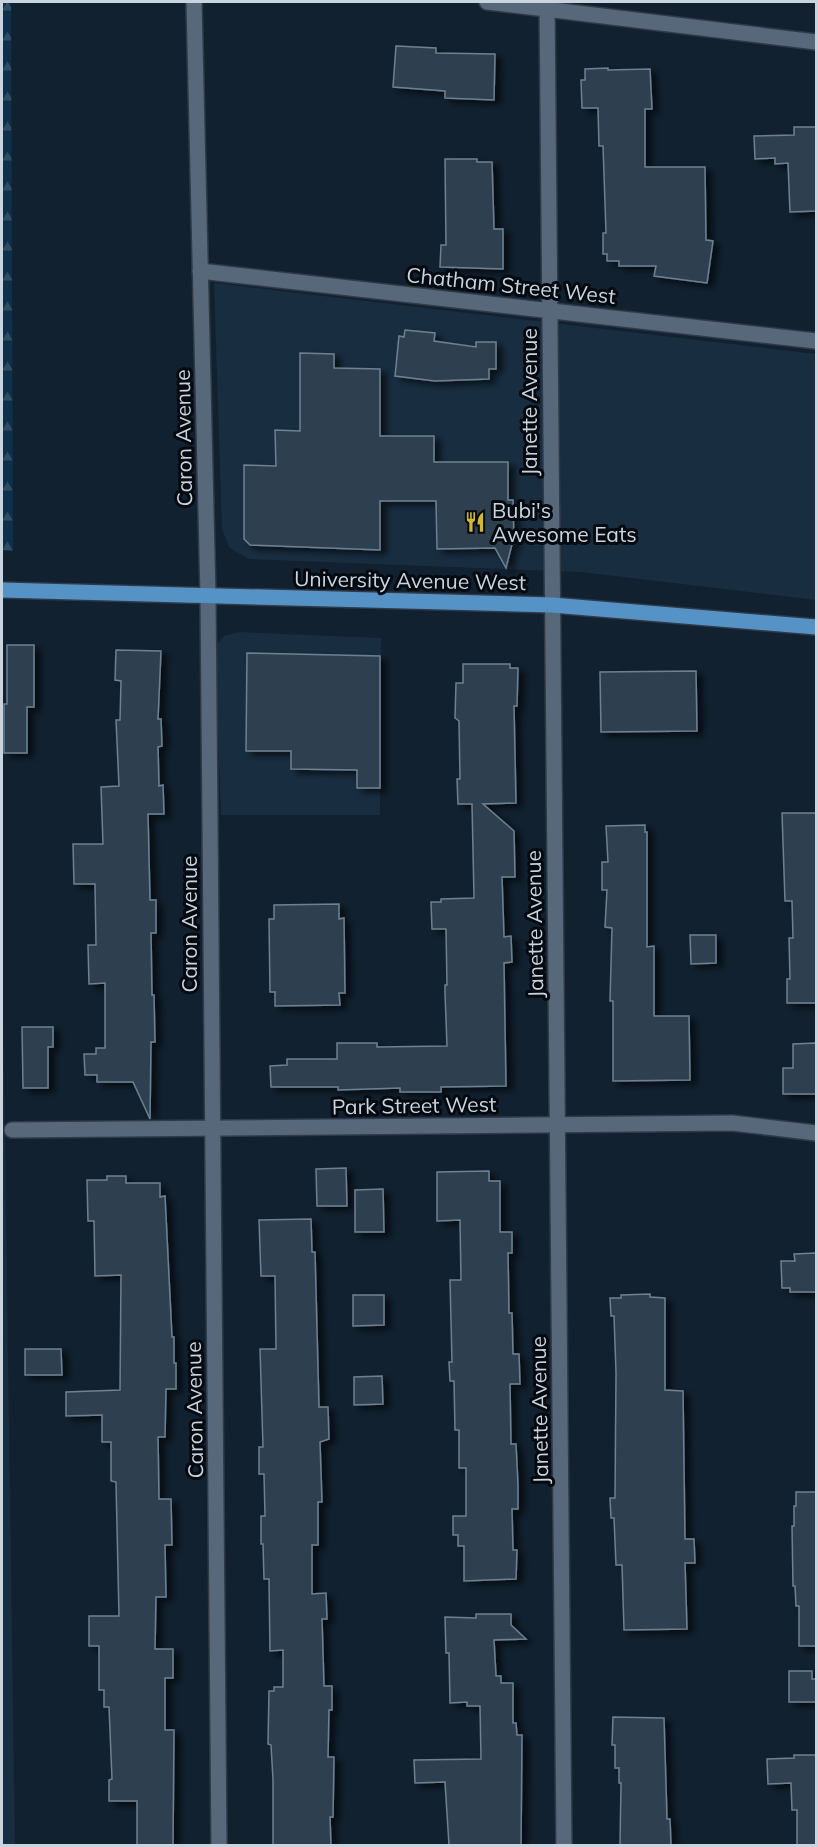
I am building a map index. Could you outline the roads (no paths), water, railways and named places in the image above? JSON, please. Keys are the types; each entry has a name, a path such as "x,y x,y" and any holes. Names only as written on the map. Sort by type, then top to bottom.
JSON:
{"main road":[{"name":"University Avenue West","path":"2,590 552,605 816,627"}],"street":[{"name":"Caron Avenue","path":"194,2 208,596 219,1845"},
{"path":"487,2 547,5 816,42"},
{"name":"Janette Avenue","path":"547,5 564,1845"},
{"name":"Chatham Street West","path":"200,271 816,341"},
{"name":"Park Street West","path":"12,1130 732,1123 816,1133"}],"place":[{"name":"Bubi's Awesome Eats","path":"475,522"}]}
